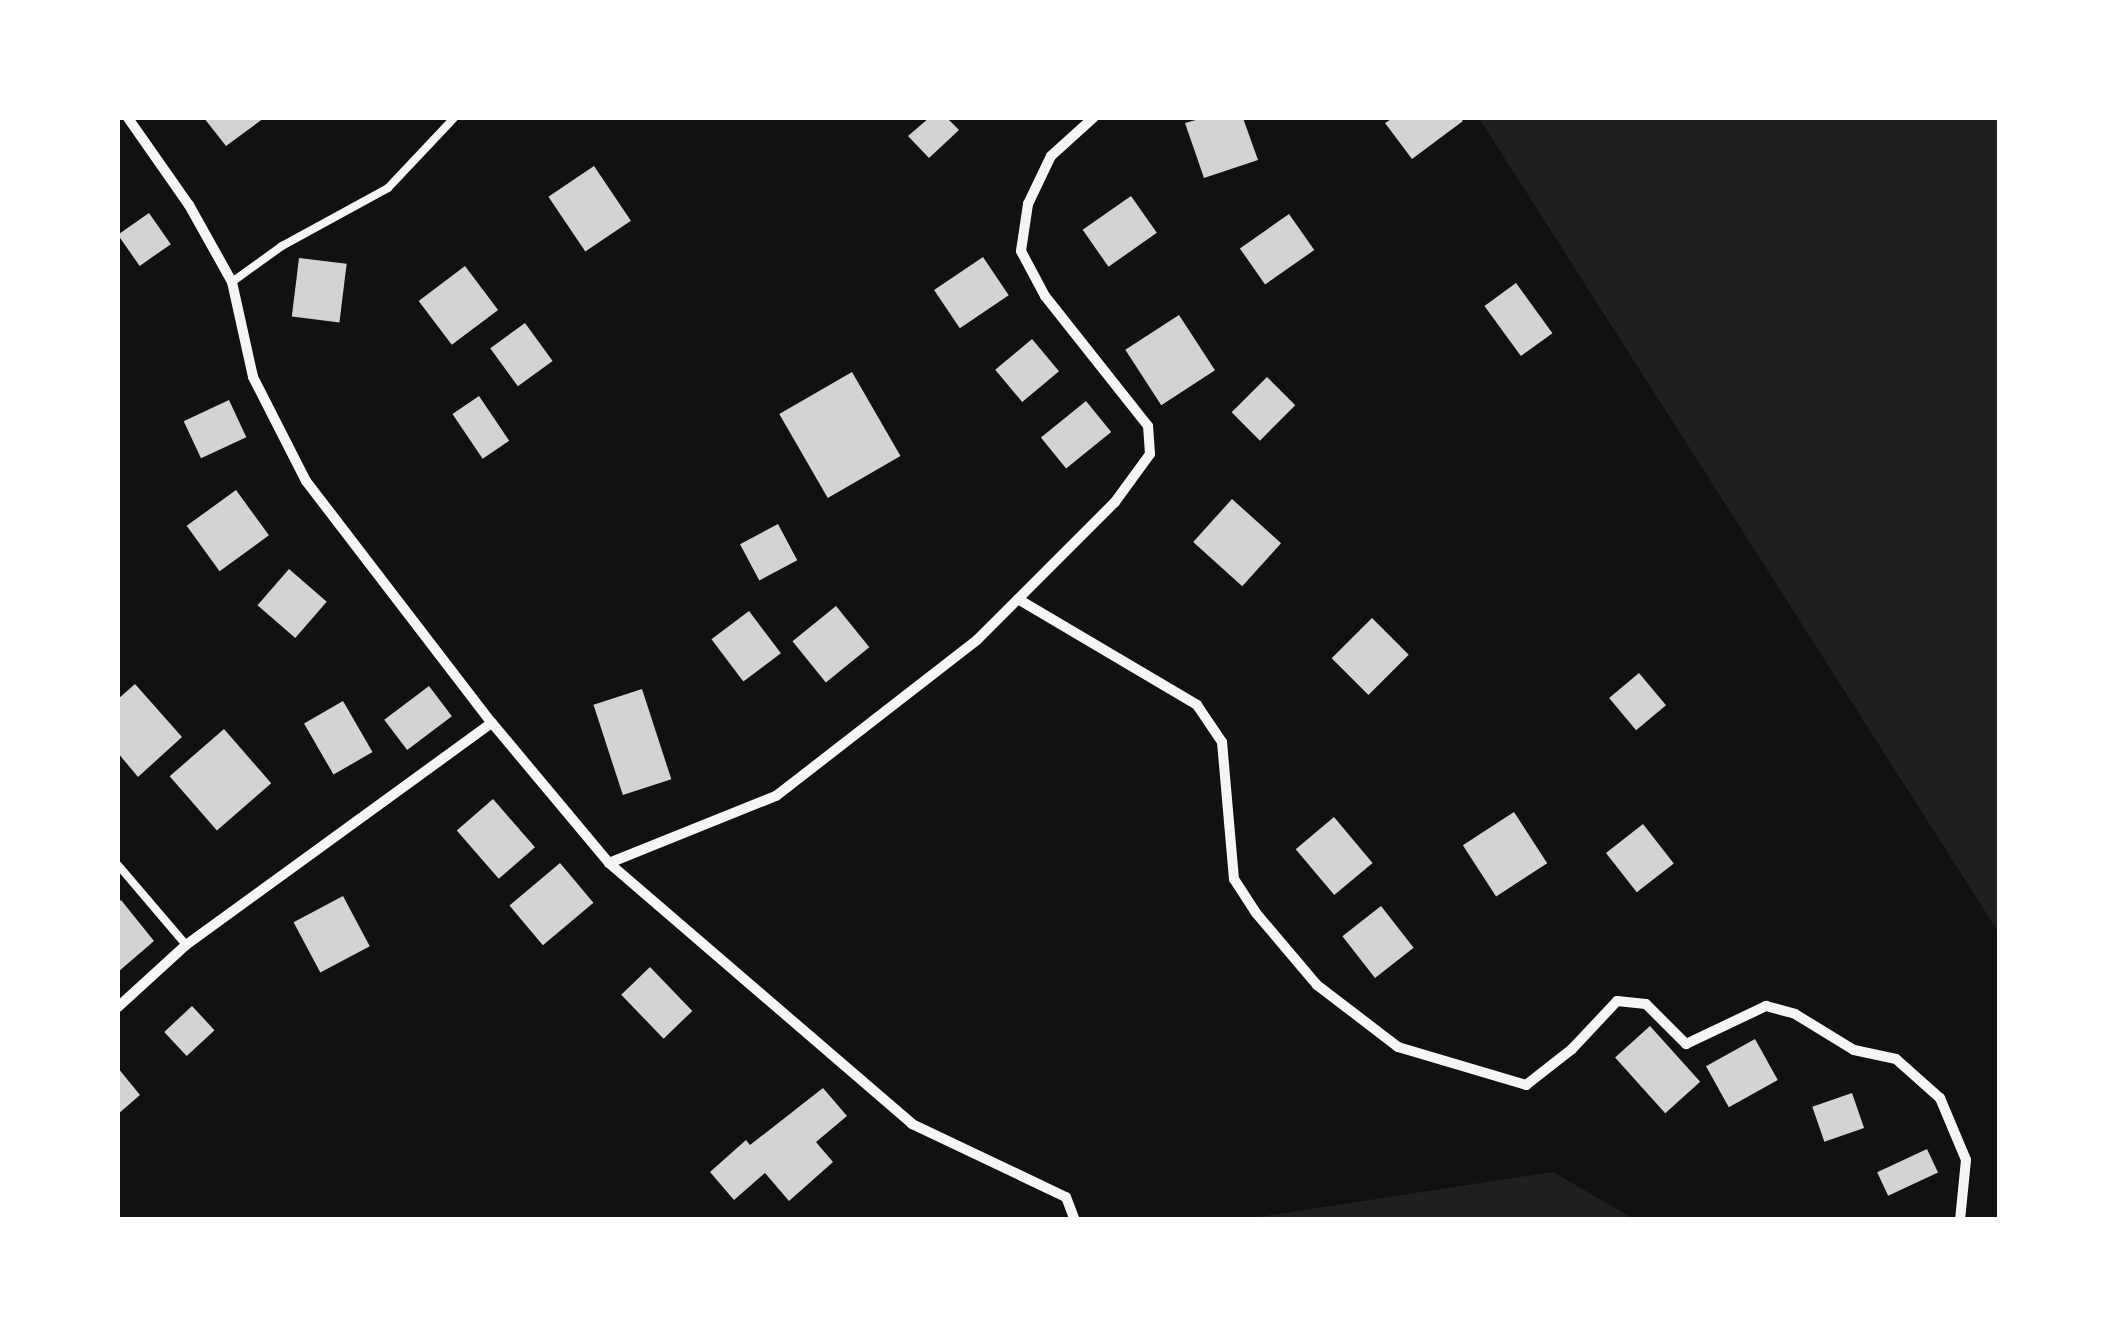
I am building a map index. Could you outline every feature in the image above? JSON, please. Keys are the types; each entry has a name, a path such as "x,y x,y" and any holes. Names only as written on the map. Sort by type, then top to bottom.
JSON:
{"street":[{"path":"128,118 189,205 232,282 253,376 306,481 492,723 609,863 912,1124 1066,1197 1075,1220"},
{"path":"609,863 776,796 976,640 1115,502 1150,454 1148,426 1045,296 1021,250 1028,204 1051,156 1093,118"},
{"path":"1018,599 1198,705 1222,742 1234,879 1256,913 1317,984 1398,1047 1526,1085 1572,1049 1617,1001 1646,1004 1686,1044 1766,1006 1795,1014 1854,1050 1896,1059 1940,1098 1966,1160 1960,1220"},
{"path":"118,1007 186,944 492,723"}],"lane":[{"path":"232,282 282,246 388,188 454,118"},
{"path":"118,866 186,944"}],"shaded area":[{"path":"1479,118 1999,118 1999,933"},
{"path":"1553,1172 1634,1219 1245,1219"}],"building":[{"path":"204,118 264,118 226,146"},
{"path":"929,118 947,118 959,130 929,158 908,136"},
{"path":"1203,118 1243,118 1258,160 1204,178 1185,123"},
{"path":"1393,118 1463,121 1412,159 1385,123"},
{"path":"594,166 631,221 585,251 548,197"},
{"path":"1131,196 1157,233 1108,267 1083,230"},
{"path":"149,213 171,244 140,266 118,235"},
{"path":"1289,214 1314,250 1265,284 1240,248"},
{"path":"983,257 1009,295 960,328 934,290"},
{"path":"299,258 347,264 339,322 292,317"},
{"path":"465,266 498,310 452,345 419,301"},
{"path":"1516,283 1552,333 1521,356 1484,306"},
{"path":"1179,315 1215,370 1161,405 1125,350"},
{"path":"525,323 553,361 518,386 490,348"},
{"path":"1032,339 1059,371 1022,402 995,370"},
{"path":"852,372 900,456 828,498 779,414"},
{"path":"1267,377 1295,405 1260,441 1232,412"},
{"path":"479,396 509,441 483,459 452,414"},
{"path":"229,400 246,437 201,458 184,421"},
{"path":"1086,401 1111,432 1066,469 1041,438"},
{"path":"236,490 269,535 220,571 187,526"},
{"path":"1232,499 1281,543 1242,586 1193,542"},
{"path":"778,524 797,560 759,580 740,544"},
{"path":"289,569 327,602 295,638 258,605"},
{"path":"836,606 869,647 826,682 792,641"},
{"path":"749,611 781,653 743,682 711,639"},
{"path":"1372,618 1409,655 1368,695 1332,658"},
{"path":"1639,673 1666,705 1636,730 1609,698"},
{"path":"135,684 182,737 138,777 118,753 118,699"},
{"path":"429,686 452,716 407,750 384,720"},
{"path":"642,689 671,779 623,795 593,705"},
{"path":"343,701 373,752 334,775 304,724"},
{"path":"224,729 271,783 217,831 170,776"},
{"path":"493,799 535,847 499,879 457,830"},
{"path":"1514,812 1547,863 1496,896 1463,845"},
{"path":"1334,817 1373,863 1334,895 1296,849"},
{"path":"1643,824 1674,863 1637,892 1606,853"},
{"path":"560,863 593,903 543,945 509,905"},
{"path":"343,896 370,946 320,973 294,922"},
{"path":"121,900 154,941 118,972 118,903"},
{"path":"1381,906 1414,948 1375,978 1342,936"},
{"path":"650,967 692,1011 664,1039 621,995"},
{"path":"192,1006 215,1030 187,1056 164,1032"},
{"path":"1650,1026 1700,1082 1665,1113 1615,1057"},
{"path":"1755,1039 1778,1080 1729,1107 1706,1066"},
{"path":"118,1068 140,1095 118,1114"},
{"path":"823,1088 847,1116 816,1142 833,1162 789,1201 765,1173 734,1200 710,1172 746,1140 750,1145"},
{"path":"1852,1093 1864,1128 1824,1142 1812,1107"},
{"path":"1927,1149 1938,1173 1888,1196 1877,1172"}]}
